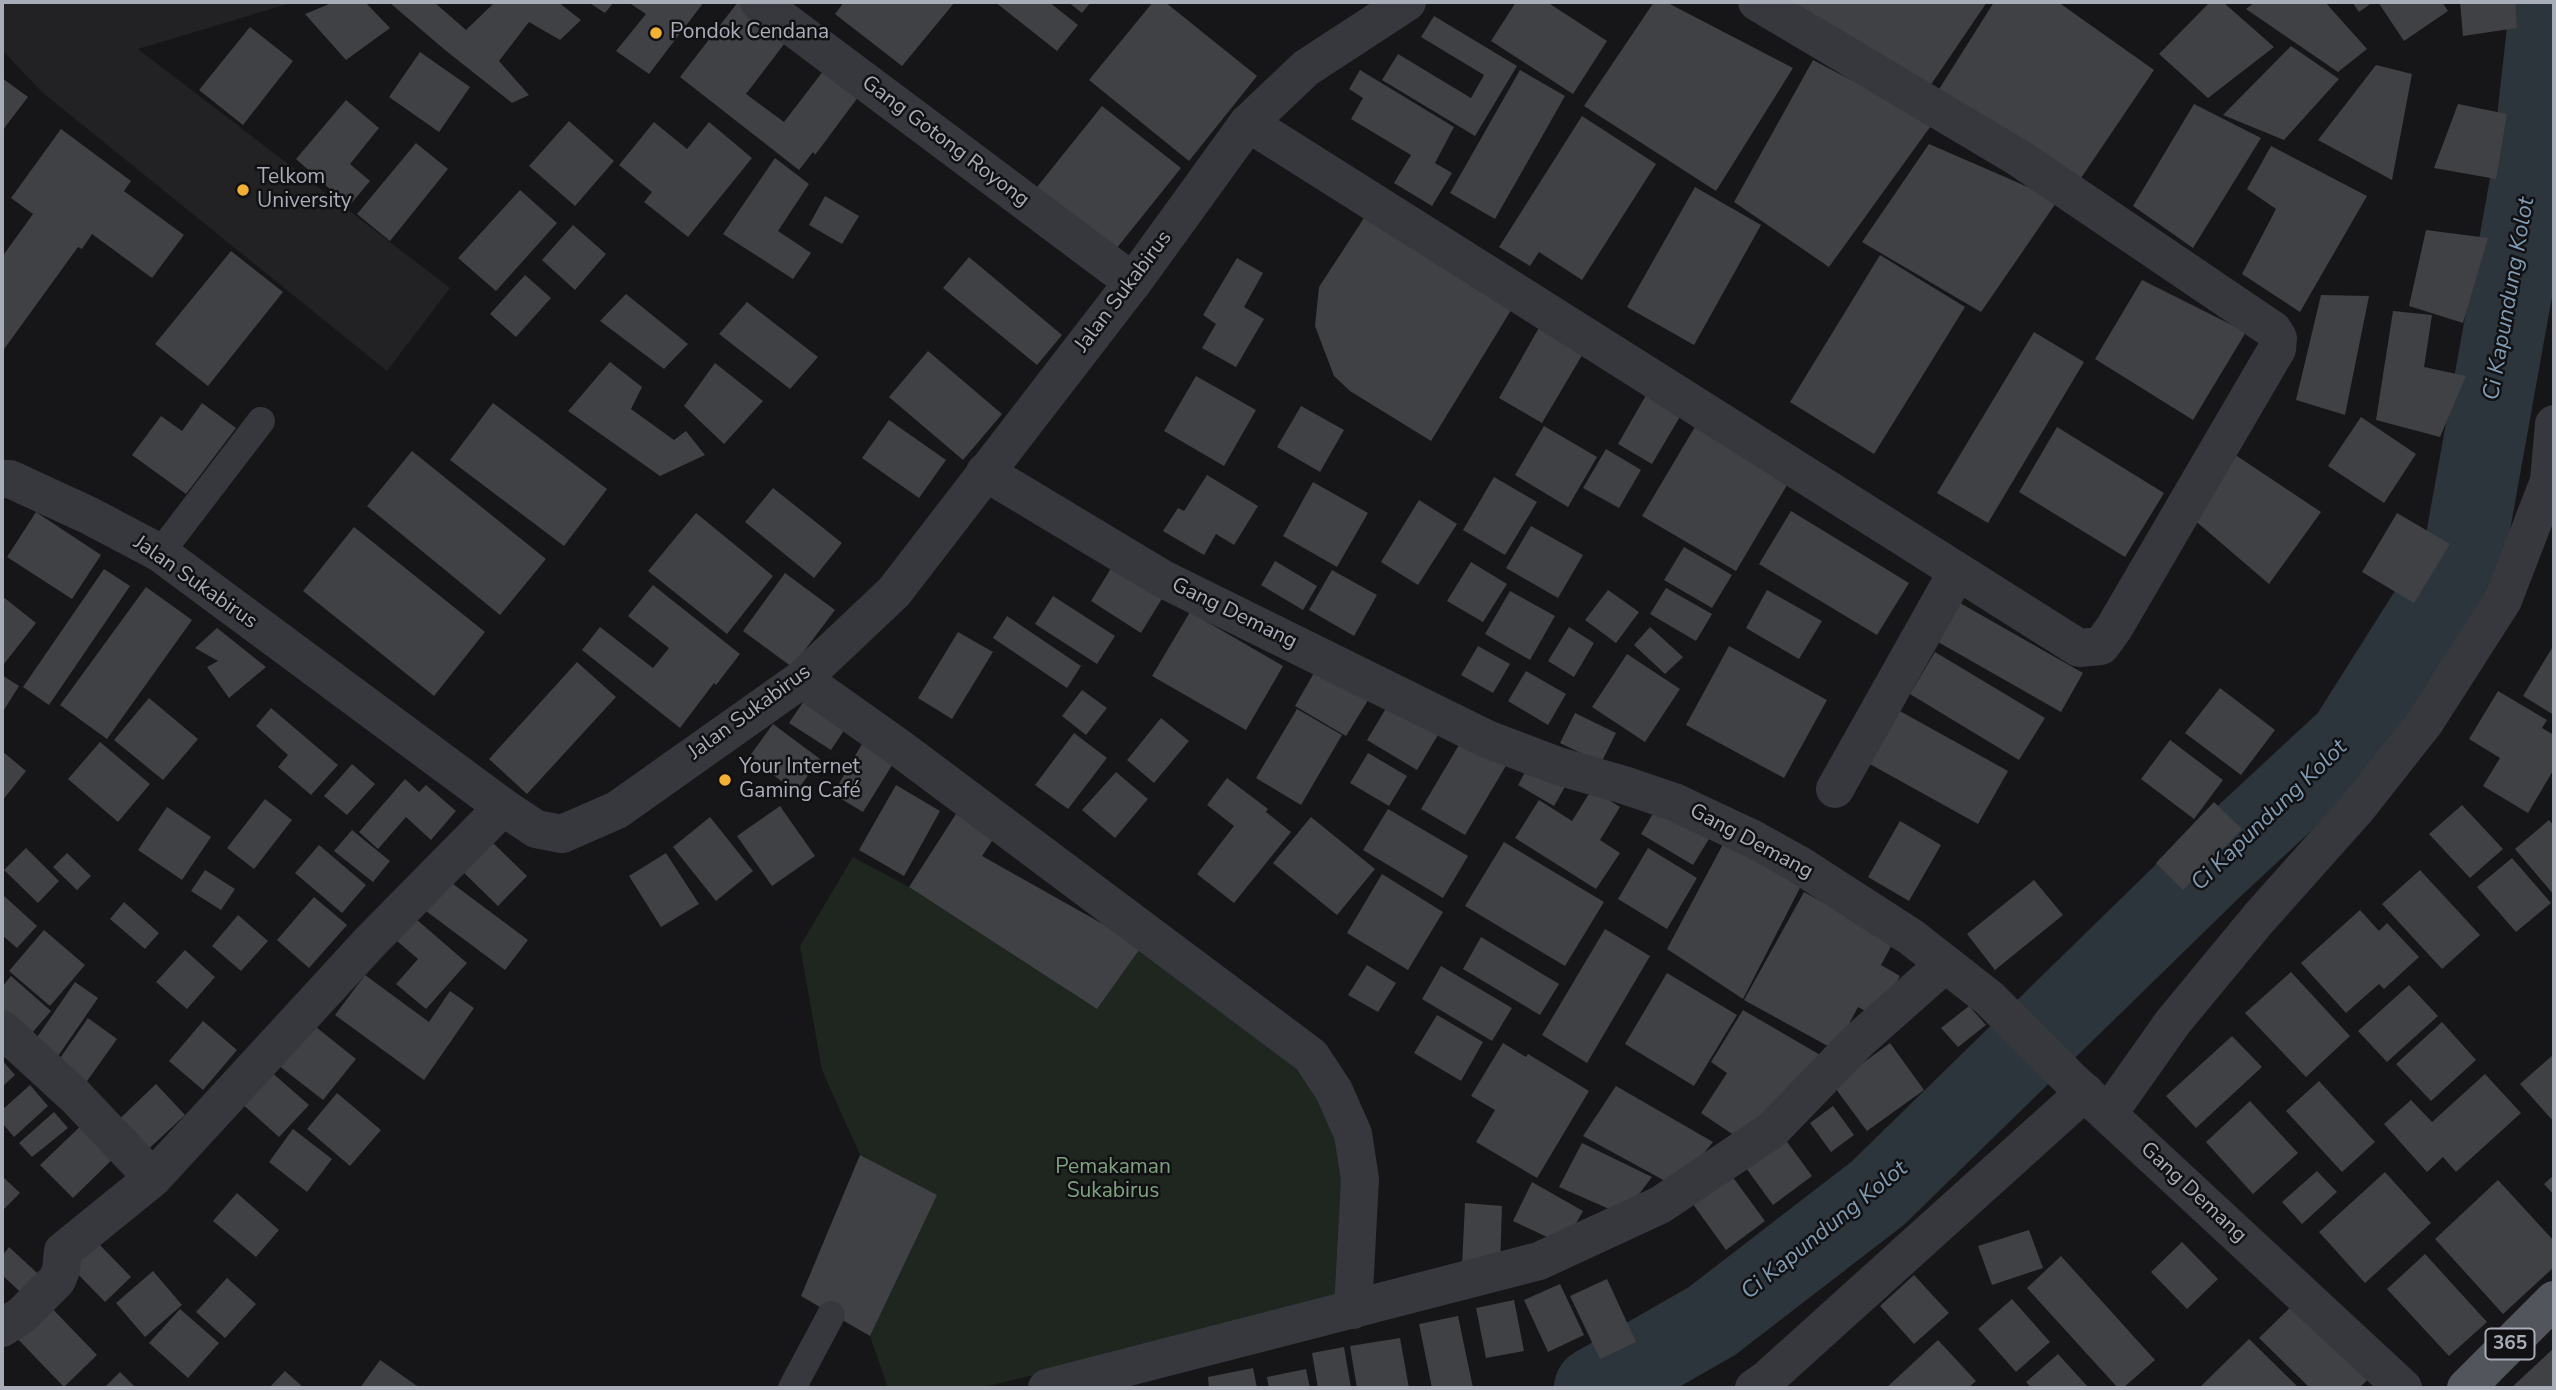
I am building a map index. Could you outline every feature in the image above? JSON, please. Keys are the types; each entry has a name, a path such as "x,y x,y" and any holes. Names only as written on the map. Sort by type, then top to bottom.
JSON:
{"main road":[{"name":"365","path":"2466,1388 2554,1300"}],"street":[{"name":"Gang Gotong Royong","path":"759,2 1133,282"},
{"name":"Jalan Sukabirus","path":"5,477 90,516 160,554 503,807 536,829 562,834 617,810 802,678 894,592 1133,282 1248,123 1306,68 1407,2"},
{"path":"1248,123 2078,648 2101,646 2277,349 2278,338 2273,330 2020,158 1756,2"},
{"path":"1754,1388 2182,1011 2259,918 2358,807 2425,722 2503,600 2552,481 2554,424"},
{"name":"Gang Demang","path":"985,472 1163,579 1486,739 1558,766 1674,802 1753,839 1854,900 1911,937 1989,998 2088,1095 2403,1388"},
{"path":"1835,789 1957,572"},
{"path":"802,678 1311,1056 1334,1091 1353,1134 1360,1179 1353,1310"},
{"path":"2,1328 22,1315 57,1280 63,1251 153,1178 370,942 503,807"},
{"path":"1047,1388 1539,1261 1660,1205 1772,1130 1858,1041 1945,964"},
{"path":"2,1028 76,1097 153,1178"}],"lane":[{"path":"160,554 261,421"},
{"path":"792,1388 831,1315"}],"shaded area":[{"name":"Telkom University","path":"2,2 294,2 138,49 450,288 387,371 43,93 2,50"}],"green space":[{"name":"Pemakaman Sukabirus","path":"853,857 909,887 1097,1009 1142,946 1296,1060 1332,1109 1344,1171 1337,1303 979,1388 888,1388 870,1336 936,1195 860,1155 822,1070 800,946"}],"building":[{"path":"334,2 365,2 390,28 346,60 305,14"},
{"path":"434,2 466,30 495,2 558,2 581,20 560,40 529,22 499,61 529,95 512,103 445,50 390,3"},
{"name":"Pondok Cendana","path":"588,2 614,2 605,13"},
{"name":"Pondok Cendana","path":"628,2 704,2 649,74 616,51 646,14"},
{"path":"738,2 788,39 746,94 784,122 824,70 859,96 815,155 813,152 799,170 680,77"},
{"path":"844,2 955,2 902,66 835,14"},
{"path":"995,2 1049,2 1078,25 1057,51"},
{"path":"1068,2 1091,2 1082,13"},
{"path":"1153,2 1165,2 1257,76 1189,161 1089,80"},
{"path":"1516,2 1547,2 1607,41 1573,94 1491,41"},
{"path":"1654,2 1666,2 1793,68 1716,191 1584,106"},
{"path":"1788,2 1987,2 1928,89"},
{"path":"1994,2 2058,2 2154,70 2079,181 1936,94"},
{"path":"2210,2 2223,2 2274,47 2208,98 2159,54"},
{"path":"2255,2 2325,2 2367,49 2338,72 2246,9"},
{"path":"2352,2 2373,2 2359,12"},
{"path":"2378,2 2442,2 2448,11 2404,41"},
{"path":"2460,2 2515,2 2517,28 2463,36"},
{"path":"1434,16 1517,66 1475,136 1382,80 1398,54 1471,98 1484,75 1421,37"},
{"path":"250,27 293,61 243,125 199,90"},
{"path":"2291,46 2339,79 2284,140 2223,115"},
{"path":"420,52 470,87 439,132 389,97"},
{"path":"1813,60 1933,123 1829,267 1734,202"},
{"path":"2376,65 2412,74 2392,180 2318,140"},
{"path":"1360,70 1454,127 1435,163 1452,173 1432,206 1394,183 1411,155 1351,119 1363,98 1349,89"},
{"path":"1520,70 1565,96 1495,219 1450,193"},
{"path":"2,78 28,97 2,131"},
{"path":"346,100 379,128 350,164 370,181 349,206 296,159"},
{"path":"2194,104 2261,138 2193,248 2133,206"},
{"path":"2458,104 2507,114 2496,179 2434,168"},
{"path":"1102,106 1181,168 1108,259 1029,197"},
{"path":"1582,116 1656,164 1582,280 1539,252 1530,266 1499,247"},
{"path":"569,121 614,161 575,206 529,166"},
{"path":"654,122 687,149 709,122 752,158 688,237 644,202 652,192 619,165"},
{"path":"61,129 131,181 124,191 184,235 152,278 92,234 82,249 78,247 2,352 2,257 33,214 11,198"},
{"path":"416,143 448,169 390,241 357,214"},
{"path":"1929,144 2058,200 1981,312 1862,242"},
{"path":"2271,146 2367,196 2300,312 2242,274 2276,209 2247,189"},
{"path":"775,158 809,184 778,231 811,253 793,279 723,234"},
{"path":"1695,187 1761,225 1694,345 1627,307"},
{"path":"520,190 557,223 496,291 458,258"},
{"path":"825,196 859,216 842,244 809,225"},
{"path":"1366,215 1513,307 1431,441 1350,391 1334,376 1315,326 1319,287"},
{"path":"573,225 606,254 575,290 542,260"},
{"path":"2426,230 2488,238 2463,323 2409,306"},
{"path":"231,251 283,292 208,386 155,344"},
{"path":"1880,255 1965,307 1874,454 1790,402"},
{"path":"969,257 1062,335 1037,365 943,288"},
{"path":"1237,258 1263,273 1244,307 1264,319 1236,367 1202,348 1216,324 1203,315"},
{"path":"525,275 551,298 516,337 490,314"},
{"path":"2142,280 2246,332 2193,420 2095,359"},
{"path":"626,294 688,344 664,369 600,321"},
{"path":"2321,295 2369,296 2345,415 2296,400"},
{"path":"747,302 818,357 790,389 719,334"},
{"path":"2393,311 2432,315 2424,367 2466,376 2440,437 2376,420"},
{"path":"1540,326 1584,352 1542,423 1499,398"},
{"path":"2034,332 2084,362 1988,523 1937,493"},
{"path":"928,351 1002,414 963,460 889,397"},
{"path":"610,362 642,387 631,409 674,440 686,431 705,455 660,476 568,411"},
{"path":"715,363 763,401 724,444 684,406"},
{"path":"1196,376 1256,410 1224,466 1164,431"},
{"path":"1653,383 1688,403 1652,464 1618,444"},
{"path":"202,403 236,428 186,494 132,455 161,416 182,431"},
{"path":"493,403 607,489 564,546 450,460"},
{"path":"1301,406 1344,430 1320,472 1277,447"},
{"path":"2361,417 2416,454 2384,503 2328,466"},
{"path":"889,420 946,460 919,498 862,458"},
{"path":"1699,420 1793,475 1736,571 1642,516"},
{"path":"1544,426 1597,457 1568,507 1515,475"},
{"path":"2057,427 2164,493 2125,557 2019,492"},
{"path":"1606,449 1641,470 1619,508 1583,488"},
{"path":"412,451 546,559 500,615 367,506"},
{"path":"2234,454 2321,512 2269,584 2192,518"},
{"path":"1207,475 1258,506 1234,545 1216,534 1204,555 1163,531 1178,508 1184,511"},
{"path":"1494,477 1537,502 1505,555 1463,530"},
{"path":"1313,482 1368,513 1337,567 1283,536"},
{"path":"773,488 842,543 814,578 745,522"},
{"path":"1419,500 1457,524 1418,585 1381,562"},
{"path":"1791,511 1909,583 1877,635 1759,564"},
{"path":"36,512 101,555 72,599 7,557"},
{"path":"696,513 773,576 727,634 648,571"},
{"path":"2397,513 2450,544 2414,603 2362,572"},
{"path":"1531,526 1583,555 1558,598 1506,568"},
{"path":"354,527 485,632 434,696 303,591"},
{"path":"1684,547 1732,575 1712,608 1664,580"},
{"path":"1275,561 1317,586 1303,610 1261,585"},
{"path":"1471,562 1507,584 1483,622 1447,601"},
{"path":"1113,565 1163,597 1141,633 1091,601"},
{"path":"104,569 130,586 49,705 23,687"},
{"path":"1332,570 1377,595 1354,636 1309,610"},
{"path":"785,573 835,610 792,667 743,631"},
{"path":"653,585 740,654 680,728 582,650 600,627 653,668 669,648 628,616"},
{"path":"146,587 192,620 107,739 60,705"},
{"path":"1666,588 1712,614 1696,641 1650,614"},
{"path":"1608,590 1639,612 1616,643 1585,620"},
{"path":"1767,590 1822,621 1799,659 1746,628"},
{"path":"1510,591 1555,616 1530,660 1485,634"},
{"path":"2,596 36,623 4,664 2,663"},
{"path":"1053,596 1115,636 1097,664 1035,624"},
{"path":"1960,603 2083,673 2061,712 1938,642"},
{"path":"1190,612 1283,666 1246,730 1152,676"},
{"path":"1007,616 1081,666 1067,688 993,638"},
{"path":"1569,627 1594,643 1574,677 1548,661"},
{"path":"1650,627 1683,657 1665,674 1634,645"},
{"path":"217,628 266,667 229,698 207,667 218,661 195,648"},
{"path":"958,632 993,652 952,719 918,698"},
{"path":"1478,646 1510,664 1493,693 1461,675"},
{"path":"1729,646 1827,700 1784,778 1686,725"},
{"path":"2552,648 2554,649 2554,715 2523,696"},
{"path":"1935,652 2045,718 2019,760 1910,694"},
{"path":"1627,654 1680,689 1645,742 1592,707"},
{"path":"577,662 616,697 527,794 489,759"},
{"path":"1318,666 1370,697 1346,736 1295,706"},
{"path":"1526,671 1566,694 1548,725 1508,701"},
{"path":"2,675 19,686 2,713"},
{"path":"2220,688 2275,730 2241,775 2185,733"},
{"path":"1082,690 1107,708 1086,735 1062,716"},
{"path":"2498,691 2547,720 2542,728 2554,735 2554,769 2528,813 2483,786 2500,758 2469,739"},
{"path":"808,695 849,723 831,750 789,723"},
{"path":"149,698 198,739 163,780 114,740"},
{"path":"1388,705 1438,735 1417,770 1367,740"},
{"path":"271,708 338,765 311,795 278,767 288,755 256,726"},
{"path":"1297,709 1342,735 1301,805 1256,778"},
{"path":"1898,710 2008,771 1978,824 1868,763"},
{"path":"1575,713 1616,733 1601,763 1560,743"},
{"path":"1161,718 1189,741 1154,783 1127,760"},
{"path":"773,724 820,759 796,792 749,757"},
{"path":"1074,733 1107,758 1068,809 1035,785"},
{"path":"1466,733 1510,759 1465,835 1421,809"},
{"path":"2170,740 2223,780 2194,819 2141,779"},
{"path":"100,742 150,784 118,822 68,779"},
{"path":"862,744 894,762 863,812 833,794"},
{"path":"2,751 26,771 2,801"},
{"path":"1368,753 1407,776 1389,806 1350,783"},
{"path":"1530,763 1566,785 1554,806 1518,785"},
{"path":"352,764 375,784 347,815 324,796"},
{"path":"1116,772 1148,799 1115,838 1082,810"},
{"path":"1227,778 1268,809 1266,812 1291,832 1234,903 1197,874 1234,826 1207,805"},
{"path":"405,779 419,792 426,785 456,811 431,840 406,817 378,849 359,832"},
{"path":"896,785 940,811 904,876 859,850"},
{"path":"1592,789 1620,807 1600,840 1620,853 1596,889 1515,838 1539,800 1572,821"},
{"path":"265,799 292,820 254,869 227,848"},
{"path":"1661,800 1715,829 1693,865 1641,834"},
{"path":"2214,802 2242,829 2183,890 2156,863"},
{"path":"2462,805 2503,849 2470,878 2429,834"},
{"path":"780,806 815,856 772,886 737,836"},
{"path":"167,807 211,837 182,880 138,850"},
{"path":"1388,809 1468,856 1443,898 1363,850"},
{"path":"956,814 994,838 982,856 1142,946 1097,1009 909,887"},
{"path":"710,817 753,871 716,901 673,847"},
{"path":"1311,817 1375,869 1337,915 1273,863"},
{"path":"2549,820 2554,826 2554,895 2515,849"},
{"path":"1900,821 1941,845 1909,901 1868,877"},
{"path":"352,830 390,861 373,882 334,851"},
{"path":"1730,831 1804,880 1743,999 1667,949"},
{"path":"489,839 527,876 498,906 460,869"},
{"path":"1504,842 1604,902 1565,966 1465,906"},
{"path":"319,845 366,885 342,913 295,873"},
{"path":"26,848 59,881 38,903 4,870"},
{"path":"1648,848 1697,878 1667,929 1618,899"},
{"path":"67,853 91,876 77,890 53,867"},
{"path":"666,853 699,904 661,927 629,876"},
{"path":"2512,858 2551,903 2516,932 2477,887"},
{"path":"205,870 235,889 221,910 191,891"},
{"path":"2420,870 2480,935 2442,969 2382,904"},
{"path":"1382,874 1443,912 1408,970 1347,933"},
{"path":"2034,880 2063,915 1995,970 1967,934"},
{"path":"449,881 528,940 505,970 426,911"},
{"path":"1804,892 1894,941 1881,965 1900,976 1878,1018 1858,1007 1835,1050 1744,1000"},
{"path":"2,894 37,926 17,948 2,935"},
{"path":"314,897 347,925 309,968 277,940"},
{"path":"124,902 159,933 145,949 110,919"},
{"path":"2360,910 2379,931 2387,923 2419,957 2384,989 2379,984 2346,1013 2301,963"},
{"path":"409,913 467,963 426,1009 396,984 418,959 390,935"},
{"path":"238,915 268,941 241,971 212,946"},
{"path":"1605,929 1650,956 1587,1063 1542,1035"},
{"path":"44,930 85,965 50,1006 9,971"},
{"path":"1481,937 1559,984 1540,1015 1463,969"},
{"path":"185,950 215,977 187,1009 156,982"},
{"path":"1367,965 1396,983 1378,1012 1348,995"},
{"path":"1441,966 1512,1008 1492,1041 1422,999"},
{"path":"2291,972 2350,1036 2306,1077 2245,1013"},
{"path":"1667,973 1737,1015 1694,1086 1625,1044"},
{"path":"365,975 429,1022 450,991 474,1008 424,1080 335,1015"},
{"path":"11,976 51,1011 25,1041 2,1021 2,987"},
{"path":"75,982 98,998 54,1062 31,1046"},
{"path":"2409,985 2438,1016 2387,1062 2358,1031"},
{"path":"1969,1006 1986,1025 1958,1047 1941,1028"},
{"path":"1743,1010 1822,1056 1744,1142 1701,1113 1727,1073 1711,1062"},
{"path":"1437,1015 1483,1042 1461,1081 1414,1053"},
{"path":"88,1018 117,1039 80,1091 51,1071"},
{"path":"203,1021 237,1050 203,1090 169,1061"},
{"path":"2442,1022 2476,1060 2431,1101 2396,1064"},
{"path":"311,1023 356,1059 323,1100 278,1065"},
{"path":"2232,1036 2262,1067 2196,1128 2166,1096"},
{"path":"1503,1043 1526,1057 1528,1054 1589,1091 1537,1178 1476,1142 1495,1110 1471,1096"},
{"path":"1890,1043 1924,1090 1867,1131 1833,1085"},
{"path":"2554,1054 2554,1122 2520,1084"},
{"path":"2,1060 15,1075 2,1087"},
{"path":"269,1070 309,1105 279,1137 240,1102"},
{"path":"2485,1074 2521,1113 2456,1172 2443,1157 2427,1172 2384,1124 2411,1100 2432,1122"},
{"path":"2319,1081 2375,1142 2342,1172 2286,1111"},
{"path":"156,1084 185,1115 141,1156 112,1126"},
{"path":"30,1085 48,1106 14,1137 2,1123 2,1110"},
{"path":"1616,1086 1713,1142 1676,1187 1583,1136"},
{"path":"337,1093 381,1130 350,1166 307,1129"},
{"path":"2250,1101 2298,1153 2253,1194 2206,1142"},
{"path":"1833,1106 1854,1135 1831,1152 1810,1123"},
{"path":"54,1112 68,1128 32,1157 19,1143"},
{"path":"91,1116 123,1149 73,1198 40,1165"},
{"path":"293,1129 332,1159 307,1192 269,1162"},
{"path":"1785,1139 1812,1176 1773,1205 1746,1168"},
{"path":"1582,1143 1652,1177 1623,1215 1559,1187"},
{"path":"860,1155 937,1195 870,1336 801,1296"},
{"path":"2317,1171 2337,1192 2302,1224 2282,1202"},
{"path":"1729,1172 1765,1221 1726,1250 1690,1200"},
{"path":"2385,1172 2431,1223 2365,1283 2319,1232"},
{"path":"2554,1175 2554,1195 2544,1184"},
{"path":"2,1176 20,1193 2,1211"},
{"path":"2498,1180 2554,1241 2554,1267 2503,1314 2435,1239"},
{"path":"1532,1182 1583,1211 1564,1245 1513,1221"},
{"path":"237,1193 279,1230 256,1257 213,1221"},
{"path":"1465,1203 1502,1206 1500,1269 1462,1267"},
{"path":"2029,1230 2043,1268 1992,1285 1978,1246"},
{"path":"96,1241 131,1277 105,1302 70,1266"},
{"path":"2182,1242 2218,1279 2187,1309 2151,1272"},
{"path":"9,1247 48,1283 31,1302 2,1275 2,1256"},
{"path":"2425,1254 2487,1322 2449,1356 2387,1289"},
{"path":"2061,1256 2155,1360 2123,1388 2118,1388 2027,1288"},
{"path":"153,1271 182,1305 145,1337 116,1303"},
{"path":"1914,1275 1949,1313 1914,1344 1880,1306"},
{"path":"227,1278 256,1304 225,1338 196,1312"},
{"path":"1607,1279 1636,1342 1600,1359 1570,1296"},
{"path":"1560,1284 1584,1335 1548,1352 1524,1300"},
{"path":"2302,1296 2377,1371 2359,1388 2310,1388 2259,1338"},
{"path":"42,1298 97,1355 64,1387 9,1330"},
{"path":"2012,1299 2050,1342 2016,1372 1978,1329"},
{"path":"1514,1300 1524,1351 1486,1358 1476,1308"},
{"path":"180,1309 219,1343 188,1378 149,1343"},
{"path":"1458,1316 1473,1388 1432,1388 1419,1324"},
{"path":"1400,1338 1409,1388 1357,1388 1350,1346"},
{"path":"2249,1339 2299,1388 2199,1388"},
{"path":"1938,1340 1976,1381 1968,1388 1886,1388"},
{"path":"1344,1347 1351,1388 1318,1388 1312,1353"},
{"path":"2554,1348 2554,1388 2511,1388"},
{"path":"2058,1354 2089,1388 2032,1388 2026,1382"},
{"path":"380,1360 420,1388 360,1388"},
{"path":"1253,1368 1257,1388 1209,1388 1208,1377"},
{"path":"1306,1369 1310,1388 1269,1388 1267,1377"},
{"path":"285,1371 304,1388 269,1388"},
{"path":"120,1372 136,1388 104,1388"}],"waterway":[{"name":"Ci Kapundung Kolot","path":"1595,1388 1712,1321 1878,1193 2212,867 2350,739 2463,560 2531,182 2551,2"}],"place":[{"name":"Pondok Cendana","path":"656,33"},
{"name":"Telkom University","path":"243,190"},
{"name":"Your Internet Gaming Café","path":"725,780"}]}
